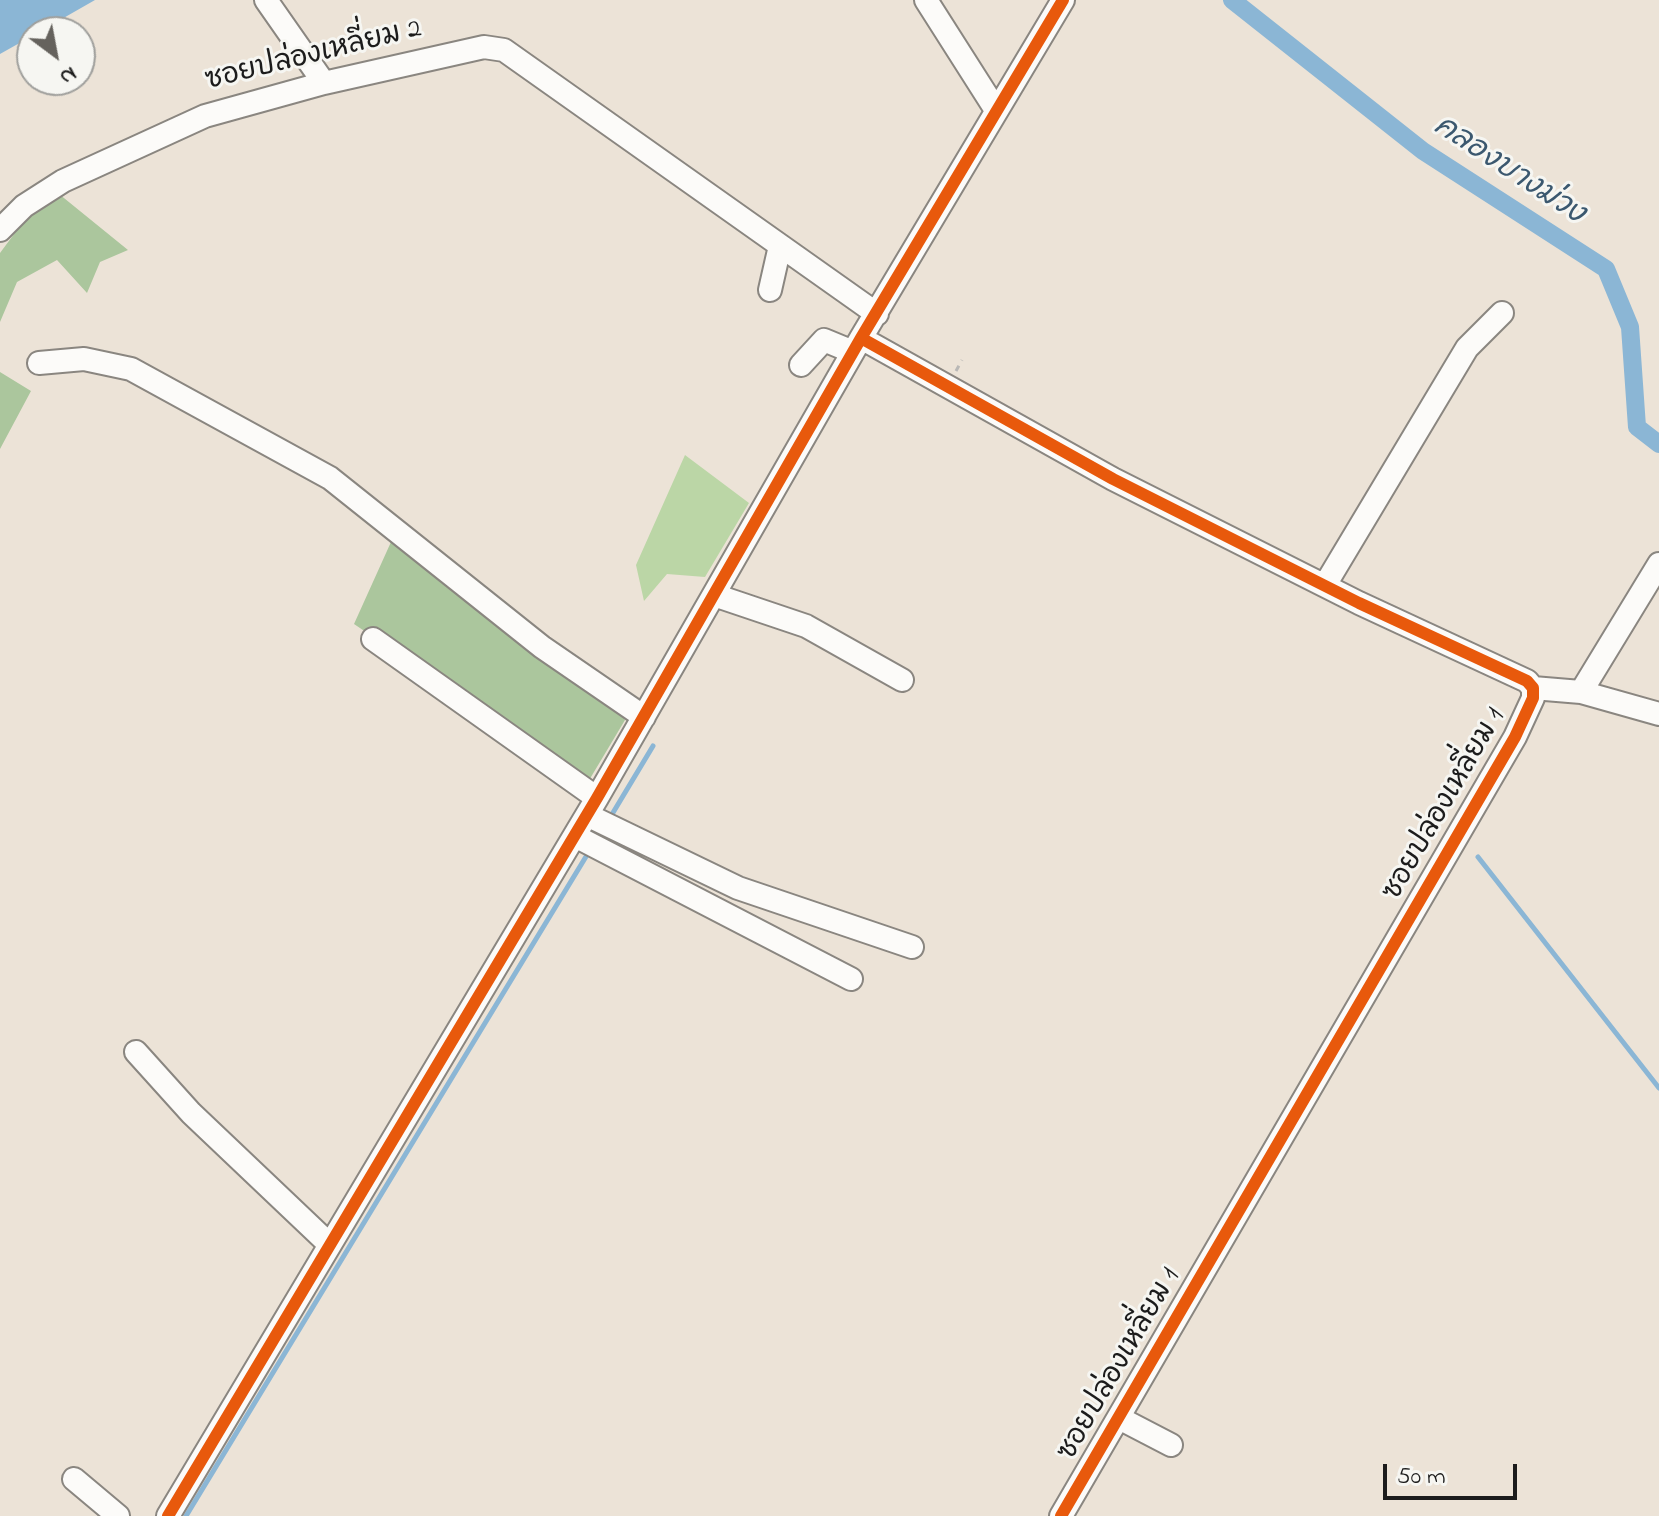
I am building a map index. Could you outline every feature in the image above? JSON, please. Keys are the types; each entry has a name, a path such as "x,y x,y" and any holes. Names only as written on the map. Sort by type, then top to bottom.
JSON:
{"street":[{"path":"266,0 324,83"},
{"path":"926,0 996,110"},
{"path":"168,1516 575,836 1057,2"},
{"name":"ซอยปล่องเหลี่ยม 2","path":"0,230 24,206 63,181 205,116 324,83 484,47 504,50 877,314"},
{"path":"770,290 780,246"},
{"path":"1325,585 1467,348 1502,313"},
{"name":"ซอยปล่องเหลี่ยม 1","path":"801,365 824,340 857,345 1113,479 1527,681 1533,688 1533,698 1515,737 1061,1516"},
{"path":"39,363 84,359 131,369 330,478 542,647 644,717"},
{"path":"1581,692 1659,564"},
{"path":"714,595 806,626 902,680"},
{"path":"373,639 592,806 738,888 912,947"},
{"path":"1533,688 1581,692 1659,714"},
{"path":"575,836 851,979"},
{"path":"136,1052 191,1113 330,1245"},
{"path":"1119,1418 1171,1445"},
{"path":"74,1479 118,1516"}],"green space":[{"path":"59,194 128,250 100,262 87,293 57,260 17,282 0,322 0,253 23,222"},
{"path":"0,372 31,391 0,449"},
{"path":"685,455 749,503 705,577 667,574 644,601 636,565"},
{"path":"391,542 617,707 625,720 588,782 354,624"}],"water":[{"path":"0,0 95,0 67,16 16,16 16,45 0,54"}],"waterway":[{"name":"คลองบางม่วง","path":"1232,0 1423,151 1606,269 1630,327 1637,427 1659,444"},
{"path":"608,821 653,746"},
{"path":"186,1516 590,850"},
{"path":"1478,857 1659,1088"}],"cycle path":[{"path":"168,1516 597,798 861,338 1063,0"},
{"path":"861,338 1113,479 1359,603 1527,681 1533,688 1533,698 1515,737 1061,1516"}]}
